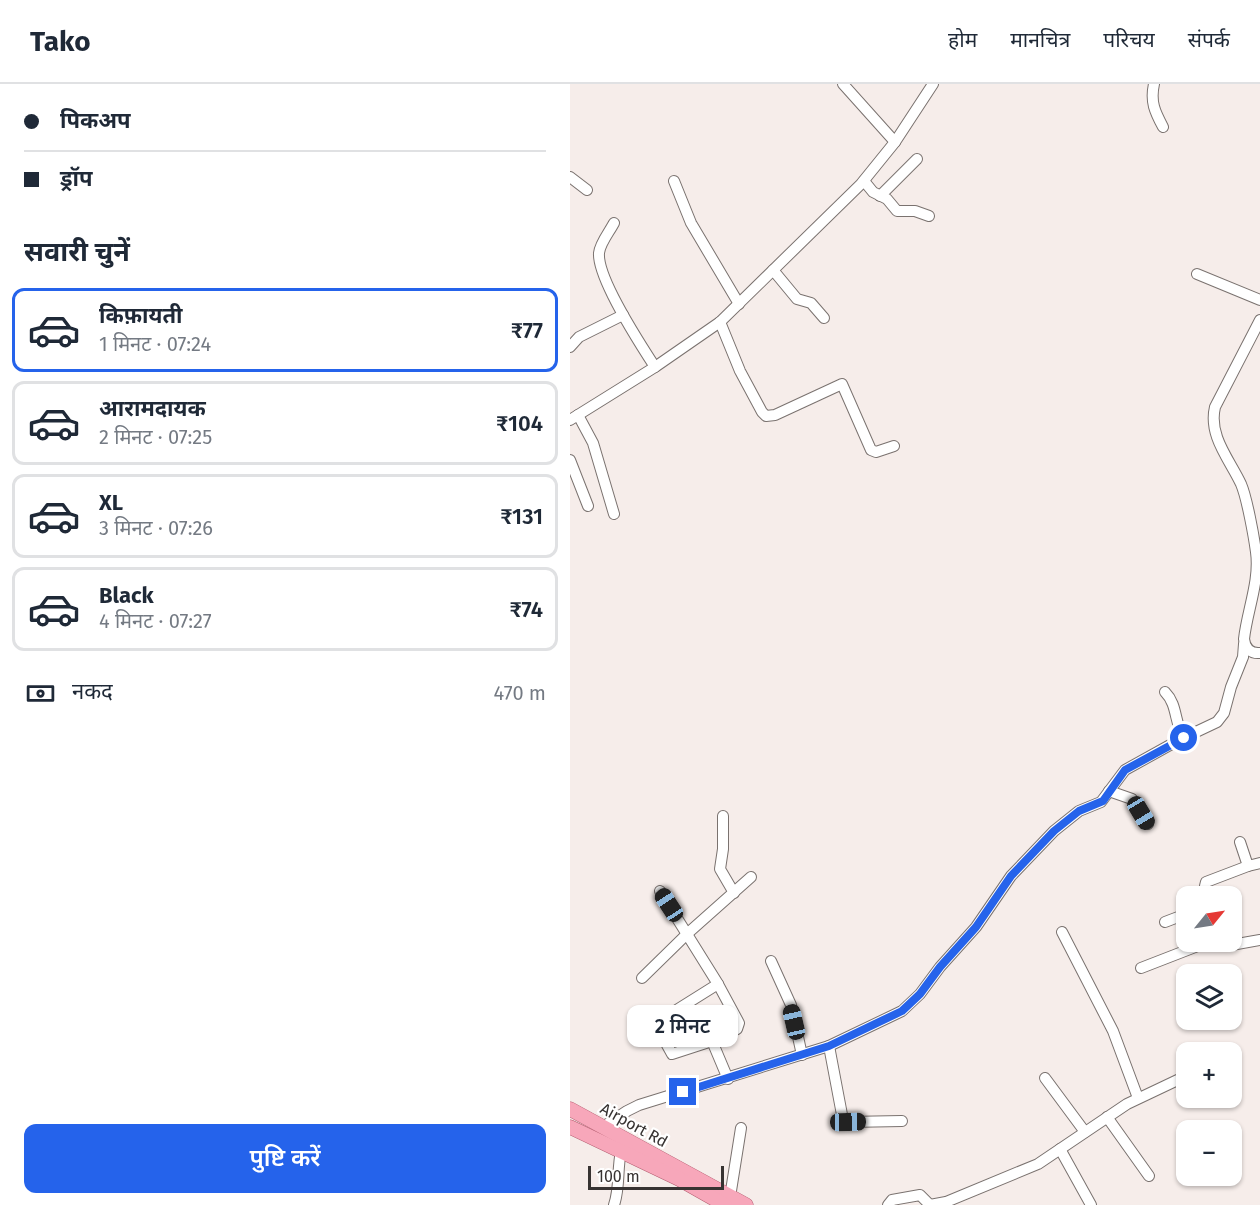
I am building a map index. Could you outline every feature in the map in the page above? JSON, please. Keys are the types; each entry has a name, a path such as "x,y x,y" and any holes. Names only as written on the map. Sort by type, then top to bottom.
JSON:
{"main road":[{"name":"Airport Rd","path":"570,1109 724,1202 746,1205"},
{"path":"570,1127 724,1202"}],"street":[{"path":"843,84 895,142"},
{"path":"614,514 592,443 574,417 655,368 720,322 864,181 895,142 933,84"},
{"path":"1154,84 1152,106 1163,127"},
{"path":"880,196 917,159"},
{"path":"570,177 587,190"},
{"path":"674,181 691,223 739,304"},
{"path":"864,181 871,191 887,199 898,212 915,211 929,216"},
{"path":"614,223 599,252 608,283 623,315 655,368"},
{"path":"773,270 797,299 812,303 824,318"},
{"path":"1197,274 1260,300"},
{"path":"570,348 579,337 623,315"},
{"path":"603,1127 639,1106 829,1046 902,1011 909,1006 976,927 1011,876 1062,824 1079,811 1101,802 1125,770 1212,725 1221,718 1243,657 1244,633 1258,577 1256,552 1241,486 1220,445 1213,420 1215,407 1260,320"},
{"path":"720,322 740,371 766,416 775,415 842,384 871,450 876,452 894,446"},
{"path":"570,460 588,506"},
{"path":"1244,644 1251,652 1260,653"},
{"path":"1166,692 1172,700 1177,725 1184,738"},
{"path":"1109,791 1132,799 1148,824"},
{"path":"723,816 723,849 720,869 734,893"},
{"path":"1240,842 1248,866"},
{"path":"1205,886 1206,882 1260,863"},
{"path":"642,978 751,877"},
{"path":"660,891 688,933 718,984 739,1025 737,1029 712,1041 672,1054 656,1024 718,984"},
{"path":"1165,922 1176,918"},
{"path":"1062,932 1113,1031 1138,1098"},
{"path":"1242,943 1260,940"},
{"path":"1140,969 1183,952"},
{"path":"771,961 791,1005 802,1055"},
{"path":"712,1041 728,1078"},
{"path":"829,1046 843,1120 848,1122 902,1121"},
{"path":"1045,1078 1085,1132"},
{"path":"888,1205 892,1200 920,1195 930,1205 946,1202 1038,1164 1138,1098 1176,1081"},
{"path":"1107,1117 1149,1176"},
{"path":"724,1202 741,1128"},
{"path":"1060,1149 1091,1205"},
{"path":"614,1205 618,1196 618,1167 621,1151"}],"route":[{"path":"683,1092 829,1046 902,1011 920,994 940,967 976,927 1011,876 1054,831 1079,811 1103,801 1125,770 1184,738"}]}
